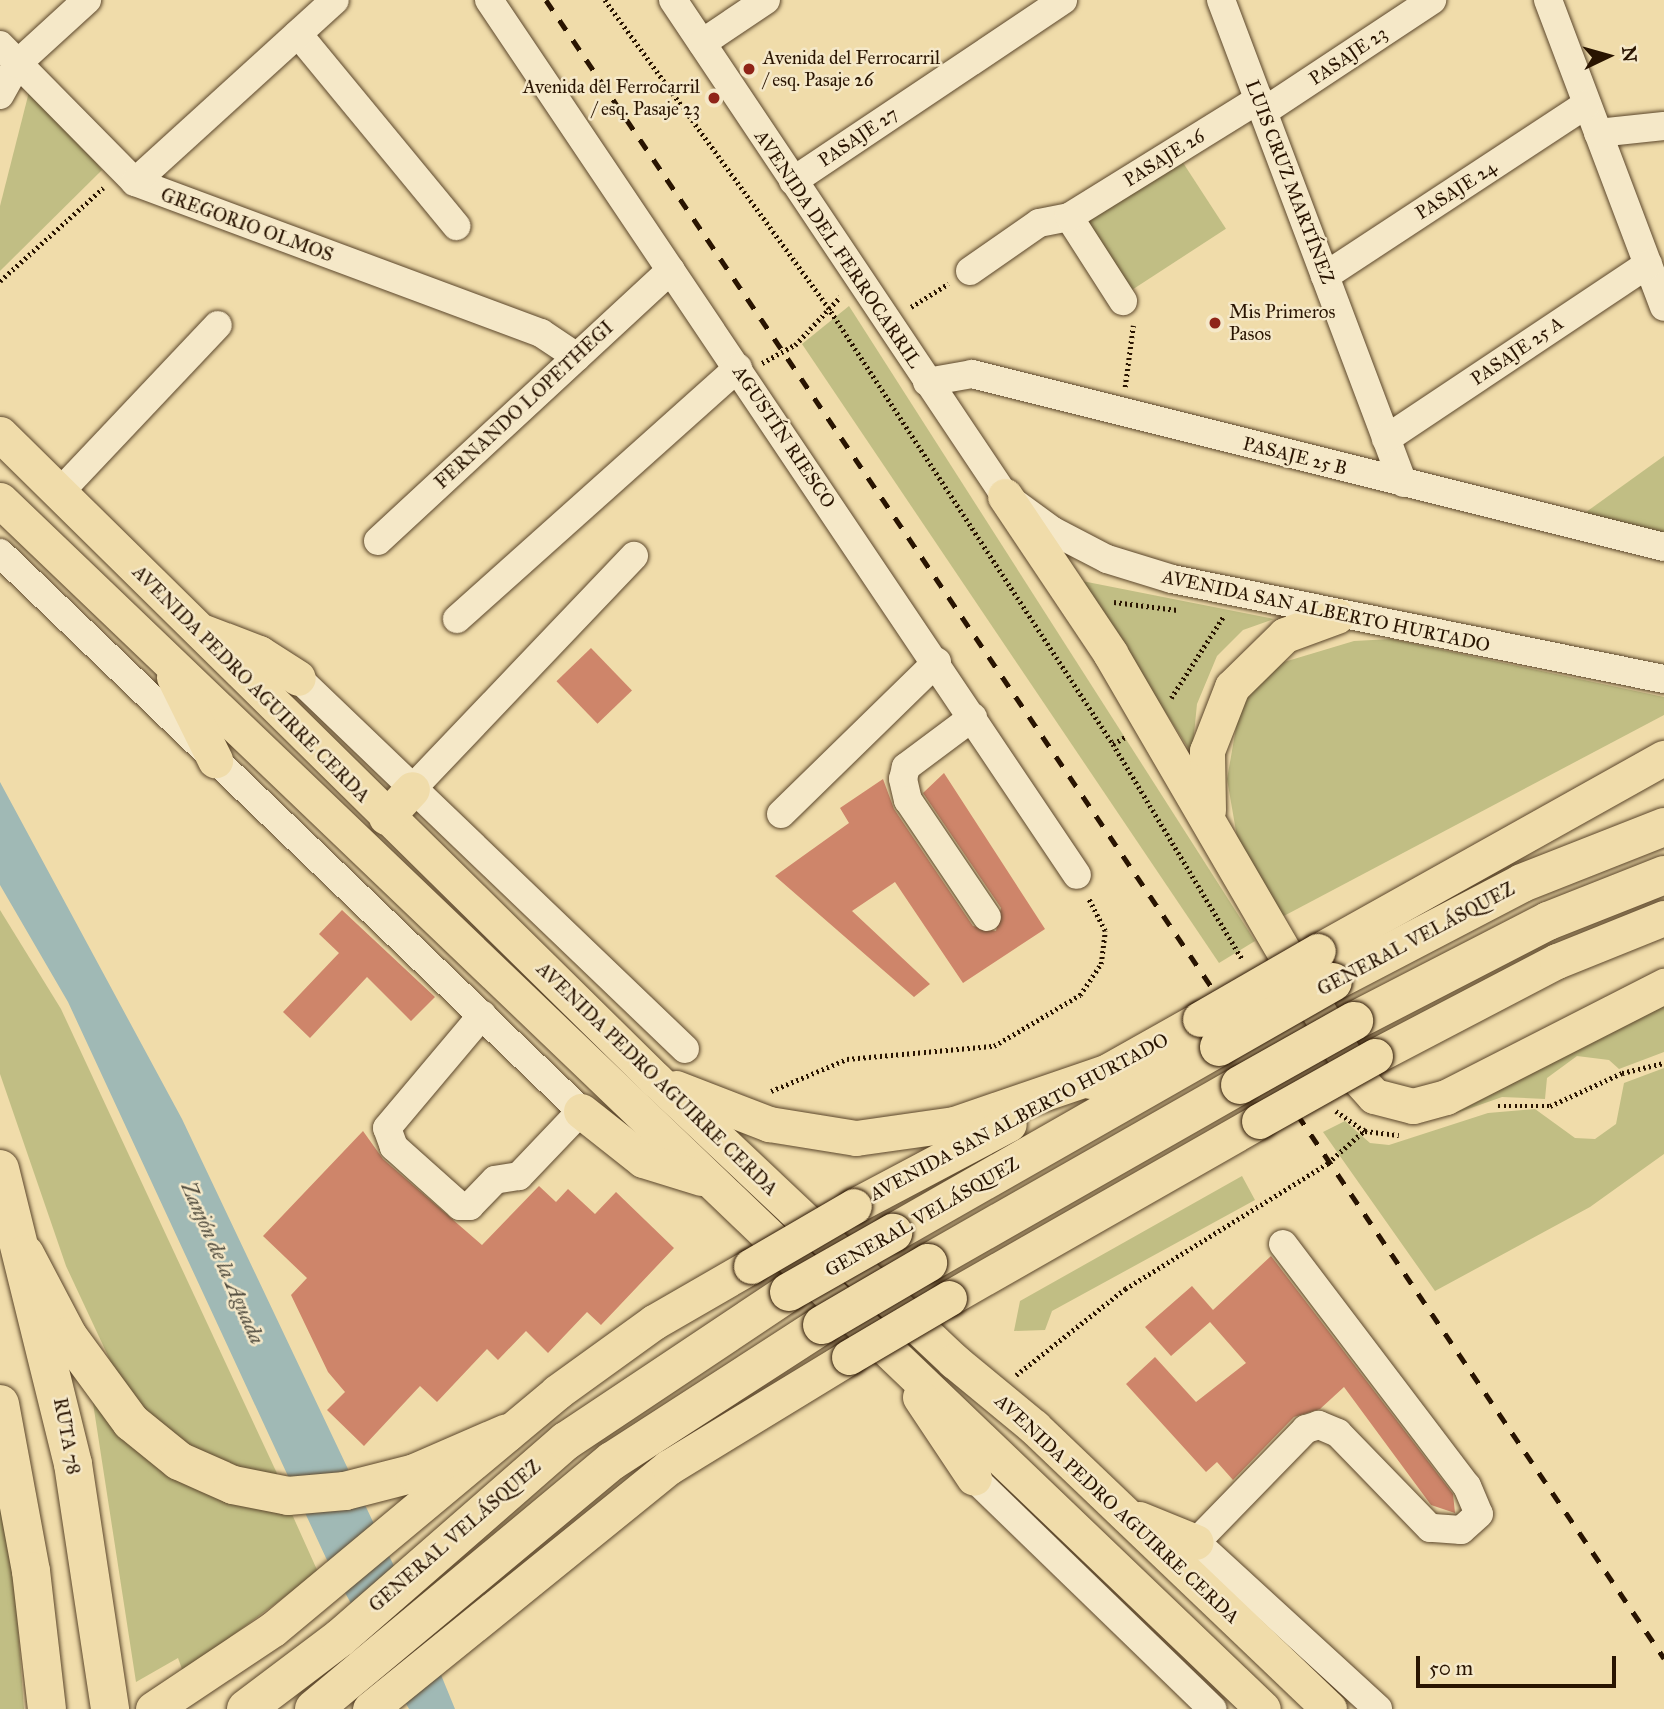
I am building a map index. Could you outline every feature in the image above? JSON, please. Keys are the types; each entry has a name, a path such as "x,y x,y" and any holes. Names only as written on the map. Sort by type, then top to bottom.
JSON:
{"highway":[{"name":"GENERAL VELÁSQUEZ","path":"246,1709 340,1639 422,1562 621,1400 789,1292 893,1233 1210,1033 1325,967 1522,883 1664,827"},
{"name":"GENERAL VELÁSQUEZ","path":"314,1709 363,1694 442,1600 661,1425 822,1325 1354,1021 1548,921 1664,875"},
{"name":"RUTA 78","path":"0,1169 25,1254 73,1464 110,1709"},
{"path":"25,1254 68,1336 131,1422 206,1475 288,1496 371,1486 507,1433"},
{"path":"0,1404 31,1571 47,1709"}],"main road":[{"name":"AVENIDA PEDRO AGUIRRE CERDA","path":"0,434 190,627 656,1080 1129,1517 1329,1709"},
{"path":"1005,496 1096,629 1209,819 1356,1076 1386,1102 1413,1106 1446,1097 1664,986"},
{"name":"AVENIDA PEDRO AGUIRRE CERDA","path":"0,500 1263,1709"},
{"path":"1209,819 1207,751 1232,687 1285,635 1337,616"},
{"path":"190,627 259,653 298,678"},
{"path":"163,656 215,760"},
{"path":"1325,967 1664,758"},
{"path":"386,817 412,789"},
{"path":"363,1694 453,1642 669,1467 849,1357 1375,1056 1557,961 1664,918"},
{"name":"AVENIDA SAN ALBERTO HURTADO","path":"153,1709 320,1591 507,1433 645,1328 854,1206 1110,1071 1210,1033"},
{"path":"656,1080 769,1124 856,1138 954,1124 1110,1071"},
{"path":"581,1111 643,1160 708,1180"},
{"path":"899,1362 974,1478"},
{"path":"1129,1517 1196,1542"}],"street":[{"path":"0,95 9,54 87,0"},
{"path":"128,178 335,0"},
{"name":"AGUSTÍN RIESCO","path":"488,0 937,662 1077,875"},
{"name":"AVENIDA DEL FERROCARRIL","path":"673,0 1005,496"},
{"path":"702,43 766,0"},
{"name":"PASAJE 27","path":"793,181 1063,0"},
{"name":"LUIS CRUZ MARTÍNEZ","path":"1221,0 1403,483"},
{"name":"PASAJE 23","path":"1261,106 1432,0"},
{"path":"1548,0 1664,307"},
{"path":"298,34 456,226"},
{"name":"GREGORIO OLMOS","path":"9,54 128,178 541,333 577,357"},
{"name":"PASAJE 24","path":"1325,276 1587,104"},
{"name":"PASAJE 26","path":"970,271 1039,223 1069,217 1261,106"},
{"path":"1598,133 1664,126"},
{"path":"1069,217 1123,301"},
{"name":"PASAJE 25 A","path":"1386,439 1648,264"},
{"name":"FERNANDO LOPETHEGI","path":"378,541 671,270"},
{"path":"59,493 218,325"},
{"path":"457,619 738,368"},
{"name":"PASAJE 25 B","path":"927,382 972,374 1664,547"},
{"name":"AVENIDA SAN ALBERTO HURTADO","path":"1005,496 1070,541 1135,570 1337,616 1664,679"},
{"path":"0,553 581,1111 519,1176 495,1180 470,1206 460,1206 394,1147 387,1128 482,1016"},
{"path":"412,789 634,556"},
{"path":"780,814 937,662"},
{"name":"AVENIDA PEDRO AGUIRRE CERDA","path":"298,678 685,1049"},
{"path":"973,718 906,767 903,779 908,800 987,917"},
{"path":"1196,1542 1306,1429 1319,1425 1338,1433 1430,1528 1461,1530 1479,1514 1467,1486 1283,1244"},
{"path":"974,1478 1212,1709"},
{"name":"AVENIDA PEDRO AGUIRRE CERDA","path":"1196,1542 1378,1709"}],"path":[{"path":"0,281 128,178"},
{"path":"887,322 970,271"},
{"path":"738,368 784,353 859,280"},
{"path":"1122,412 1134,319 1123,301"},
{"path":"1117,616 1103,601 1183,611"},
{"path":"1210,615 1224,617"},
{"path":"1165,696 1168,705"},
{"path":"1113,744 1250,971"},
{"path":"763,1092 846,1059 994,1046 1080,995 1101,964 1105,931 1077,875"},
{"path":"1550,1106 1622,1073 1664,1063"},
{"path":"993,1393 1125,1289 1328,1163 1365,1131 1386,1102"},
{"path":"1332,1105 1365,1131"}],"shaded area":[{"path":"31,84 102,170 0,271 0,206"},
{"path":"1178,155 1226,229 1125,294 1077,220"},
{"path":"849,306 1255,941 1219,963 802,344"},
{"path":"1664,456 1664,536 1582,515"},
{"path":"1082,581 1274,619 1243,630 1217,656 1197,704 1192,754"},
{"path":"1391,639 1664,697 1664,715 1280,918 1237,837 1227,779 1241,700 1284,662 1354,641"},
{"path":"0,910 61,1009 281,1482 204,1463 159,1432 116,1373 66,1266 0,1074"},
{"path":"1664,1003 1664,1052 1619,1069 1609,1060 1577,1056 1547,1078 1545,1099 1502,1097 1454,1114"},
{"path":"1664,1068 1664,1154 1590,1207 1435,1291 1323,1132 1345,1121 1370,1143 1389,1145 1488,1113 1535,1109 1575,1138 1595,1139 1616,1124 1624,1083"},
{"path":"1242,1176 1255,1200 1052,1311 1045,1330 1014,1331 1020,1301"},
{"path":"93,1403 137,1450 291,1512 318,1572 183,1672 178,1658 136,1682"},
{"path":"0,1494 14,1574 24,1709 0,1709"}],"water":[{"name":"Zanjón de la Aguada","path":"0,782 182,1119 412,1604 455,1709 409,1709 326,1558 68,1002 0,885"}],"building":[{"path":"591,648 632,690 597,724 556,681"},
{"path":"944,773 1045,929 963,983 895,882 852,911 930,984 914,997 775,876 849,823 840,808 883,779 894,809 973,926 996,931 1001,908 923,793"},
{"path":"342,910 435,997 411,1021 367,977 310,1038 283,1012 339,953 319,934"},
{"path":"363,1131 383,1159 482,1245 539,1186 556,1202 568,1189 595,1214 616,1192 674,1248 601,1325 587,1312 548,1353 526,1331 498,1360 487,1349 437,1402 420,1386 364,1446 327,1410 345,1392 328,1372 291,1295 307,1278 263,1236"},
{"path":"1271,1256 1453,1494 1455,1513 1431,1505 1344,1387 1320,1409 1294,1417 1233,1480 1217,1462 1206,1472 1126,1384 1155,1357 1196,1402 1246,1363 1210,1322 1171,1356 1145,1327 1192,1286 1213,1310"}],"railway":[{"path":"546,0 1664,1658"}],"place":[{"name":"Avenida del Ferrocarril / esq. Pasaje 26","path":"749,69"},
{"name":"Avenida del Ferrocarril / esq. Pasaje 23","path":"714,98"},
{"name":"Mis Primeros Pasos","path":"1215,323"}]}
